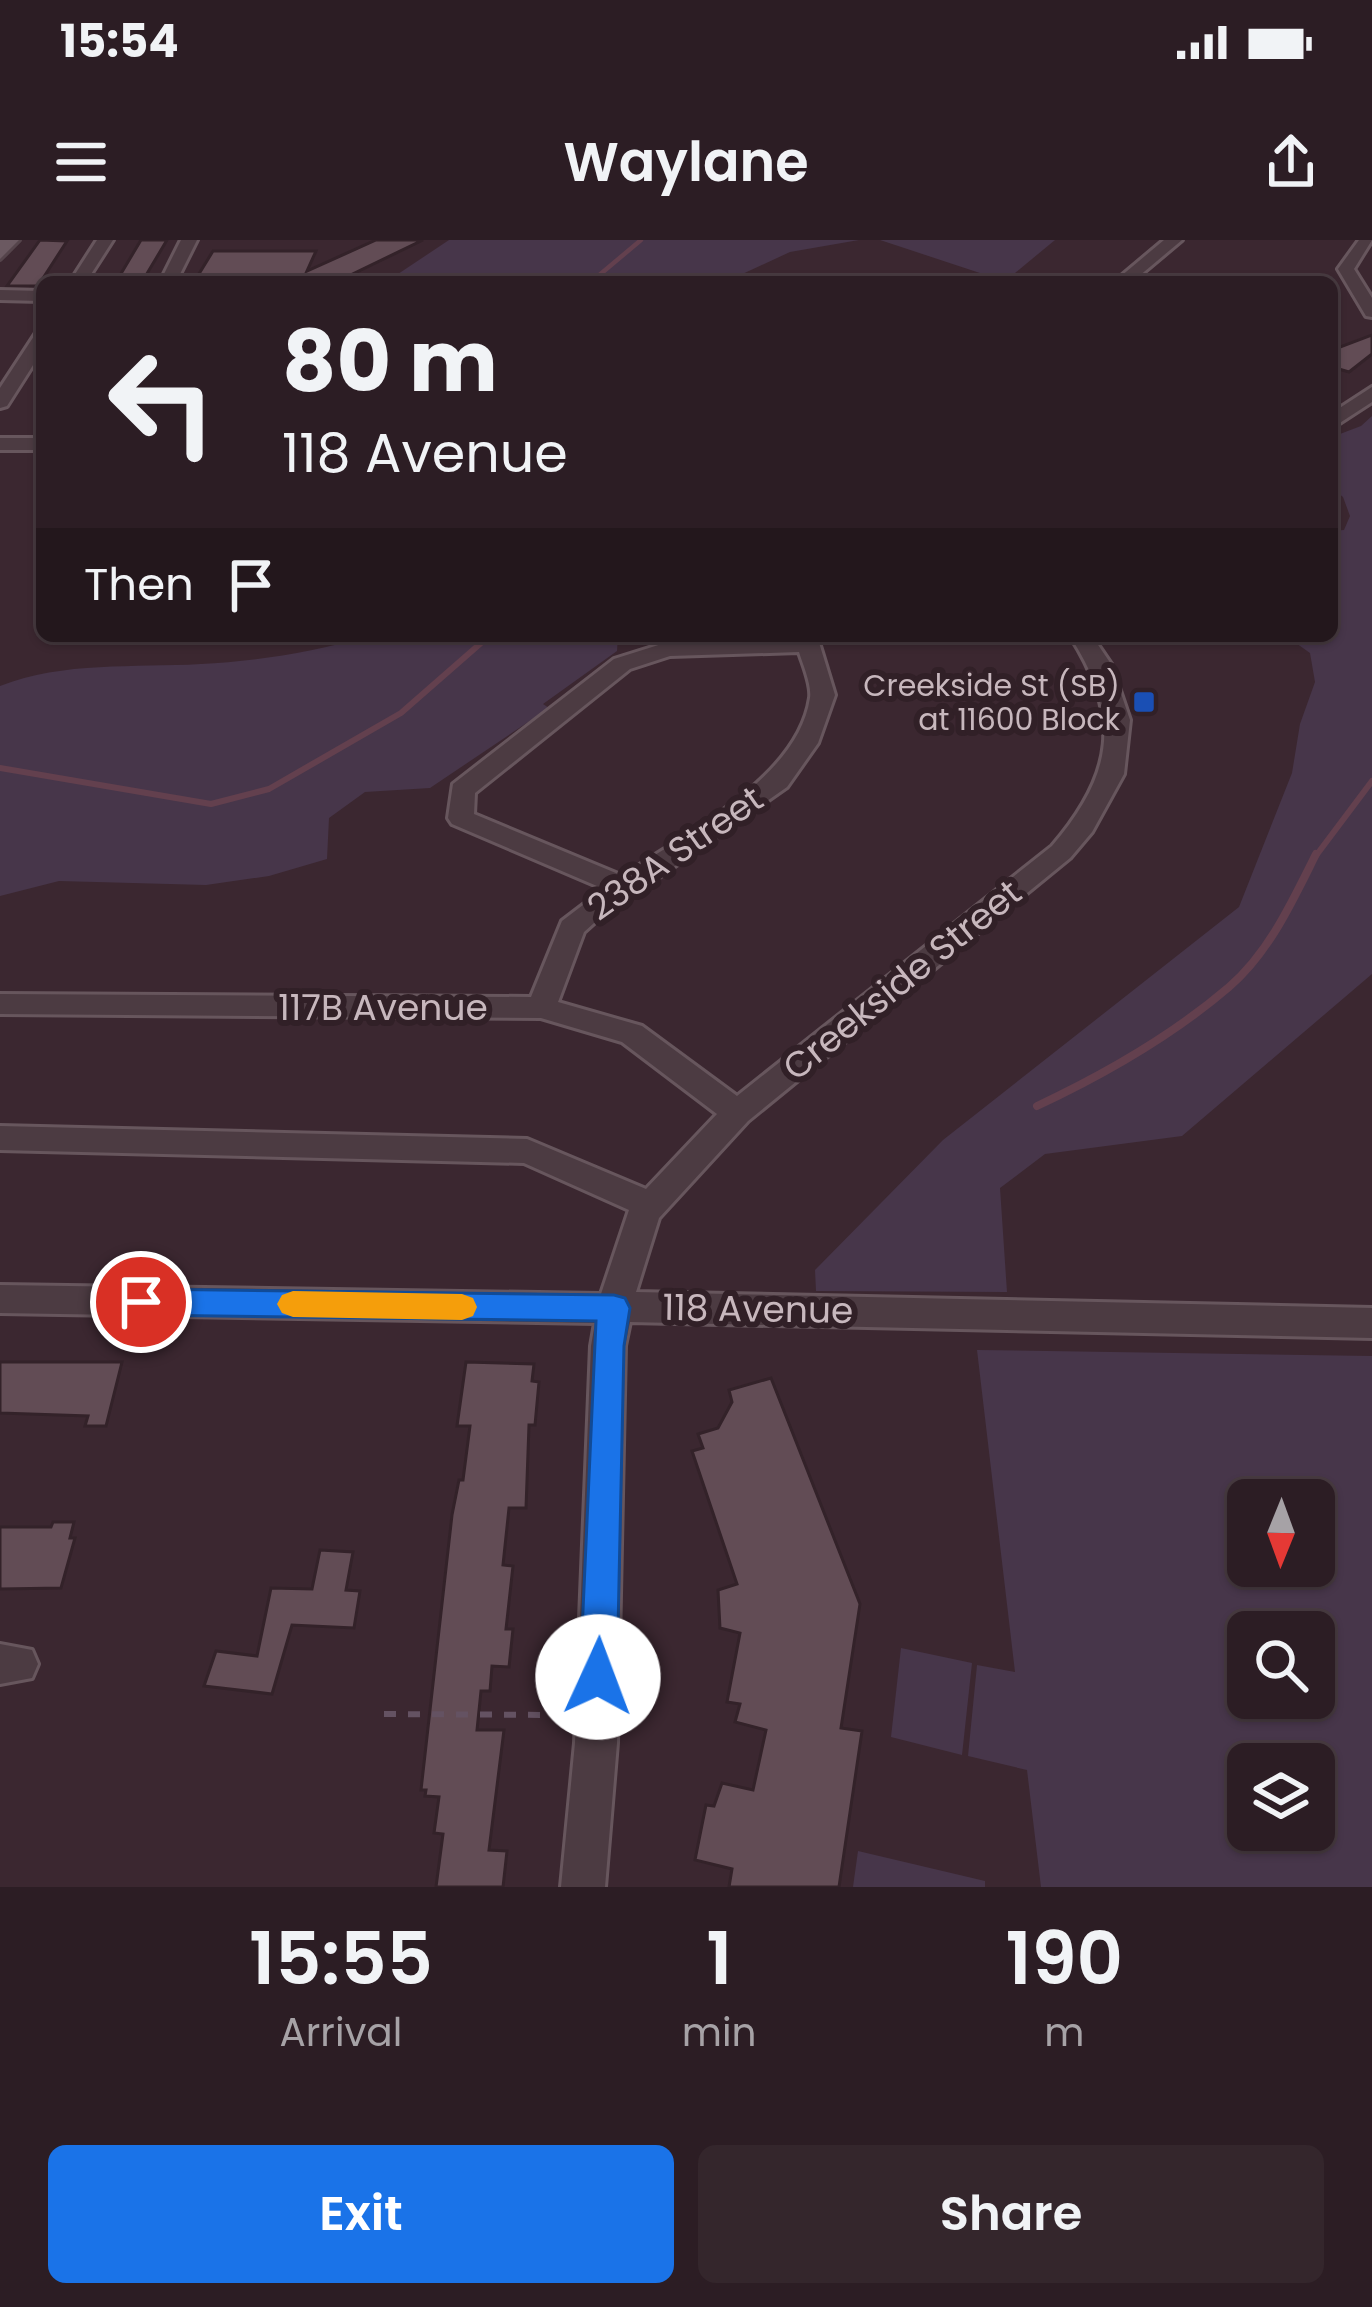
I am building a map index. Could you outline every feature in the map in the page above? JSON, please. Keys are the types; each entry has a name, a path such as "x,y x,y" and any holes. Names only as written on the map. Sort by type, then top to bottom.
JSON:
{"main road":[{"path":"0,253 10,240"}],"street":[{"path":"82,276 105,240"},
{"path":"171,276 189,240"},
{"path":"1129,276 1174,240"},
{"path":"1367,240 1346,269 1372,312"},
{"path":"0,296 36,296"},
{"path":"0,402 36,347"},
{"path":"1338,418 1372,393"},
{"path":"0,444 36,444"},
{"path":"624,887 461,818 462,790 622,664 668,649 778,642"},
{"name":"238A Street","path":"541,1008 572,928 778,781 806,743 823,695 810,642"},
{"name":"Creekside Street","path":"583,1887 597,1716 608,1346 614,1308 650,1205 737,1113 1061,852 1094,818 1114,765 1118,701 1086,642"},
{"name":"117B Avenue","path":"0,1004 541,1008 632,1034 737,1113"},
{"path":"0,1138 527,1151 650,1205"},
{"name":"118 Avenue","path":"0,1299 1372,1323"}],"path":[{"path":"384,1714 597,1716"}],"shaded area":[{"path":"449,240 859,240 790,252 738,276 395,276"},
{"path":"880,240 1055,240 1011,276 989,276"},
{"path":"1372,416 1372,974 1182,1136 1045,1154 1000,1188 1007,1292 816,1291 815,1270 943,1140 1239,907 1292,773 1300,724 1315,682 1310,653 1294,642 1338,642 1338,530 1344,530 1350,516 1338,493 1338,435"},
{"path":"344,642 618,642 617,651 543,704 549,708 430,788 365,792 329,818 327,859 269,876 206,885 59,881 0,896 0,686 74,669 201,664"},
{"path":"977,1350 1372,1356 1372,1887 1041,1887 1027,1770 968,1756 977,1665 1015,1672"},
{"path":"901,1648 972,1663 962,1755 891,1737"},
{"path":"858,1851 985,1881 985,1887 853,1887"}],"building":[{"path":"40,240 67,241 44,276 36,276 36,286 7,286"},
{"path":"141,240 167,240 146,276 120,276"},
{"path":"376,240 423,240 348,276 198,276 213,251 316,251 307,271"},
{"path":"1372,335 1372,354 1349,372 1338,369 1338,348"},
{"path":"0,1362 122,1362 106,1426 85,1426 88,1416 0,1413"},
{"path":"466,1362 534,1364 532,1381 539,1382 535,1425 529,1425 526,1508 509,1508 503,1565 513,1566 506,1629 513,1629 509,1667 492,1666 490,1691 481,1691 477,1730 504,1730 489,1850 507,1851 503,1887 436,1887 443,1834 434,1833 439,1797 425,1796 426,1790 421,1790 452,1515 459,1480 463,1480 470,1426 457,1426"},
{"path":"771,1378 860,1604 841,1728 862,1731 839,1887 729,1887 732,1869 695,1860 706,1805 714,1806 722,1783 753,1790 766,1730 735,1722 740,1704 727,1702 740,1633 720,1628 718,1590 737,1584 692,1451 703,1448 698,1434 718,1428 732,1402 729,1390"},
{"path":"53,1522 74,1522 70,1538 75,1538 61,1588 0,1589 0,1527 51,1527"},
{"path":"320,1550 353,1552 346,1590 360,1591 354,1628 292,1625 272,1694 204,1686 216,1651 257,1656 271,1588 312,1589"}],"waterway":[{"path":"598,276 641,240"},
{"path":"0,768 211,804 269,789 401,713 482,642"},
{"path":"1315,857 1372,781"},
{"path":"1037,1106 1137,1053 1229,987 1268,942 1316,854"}],"slow traffic":[{"path":"293,1304 462,1307"}],"place":[{"name":"Creekside St (SB) at 11600 Block","path":"1144,702"}],"route":[{"path":"141,1302 614,1308 608,1346 598,1677"}]}
